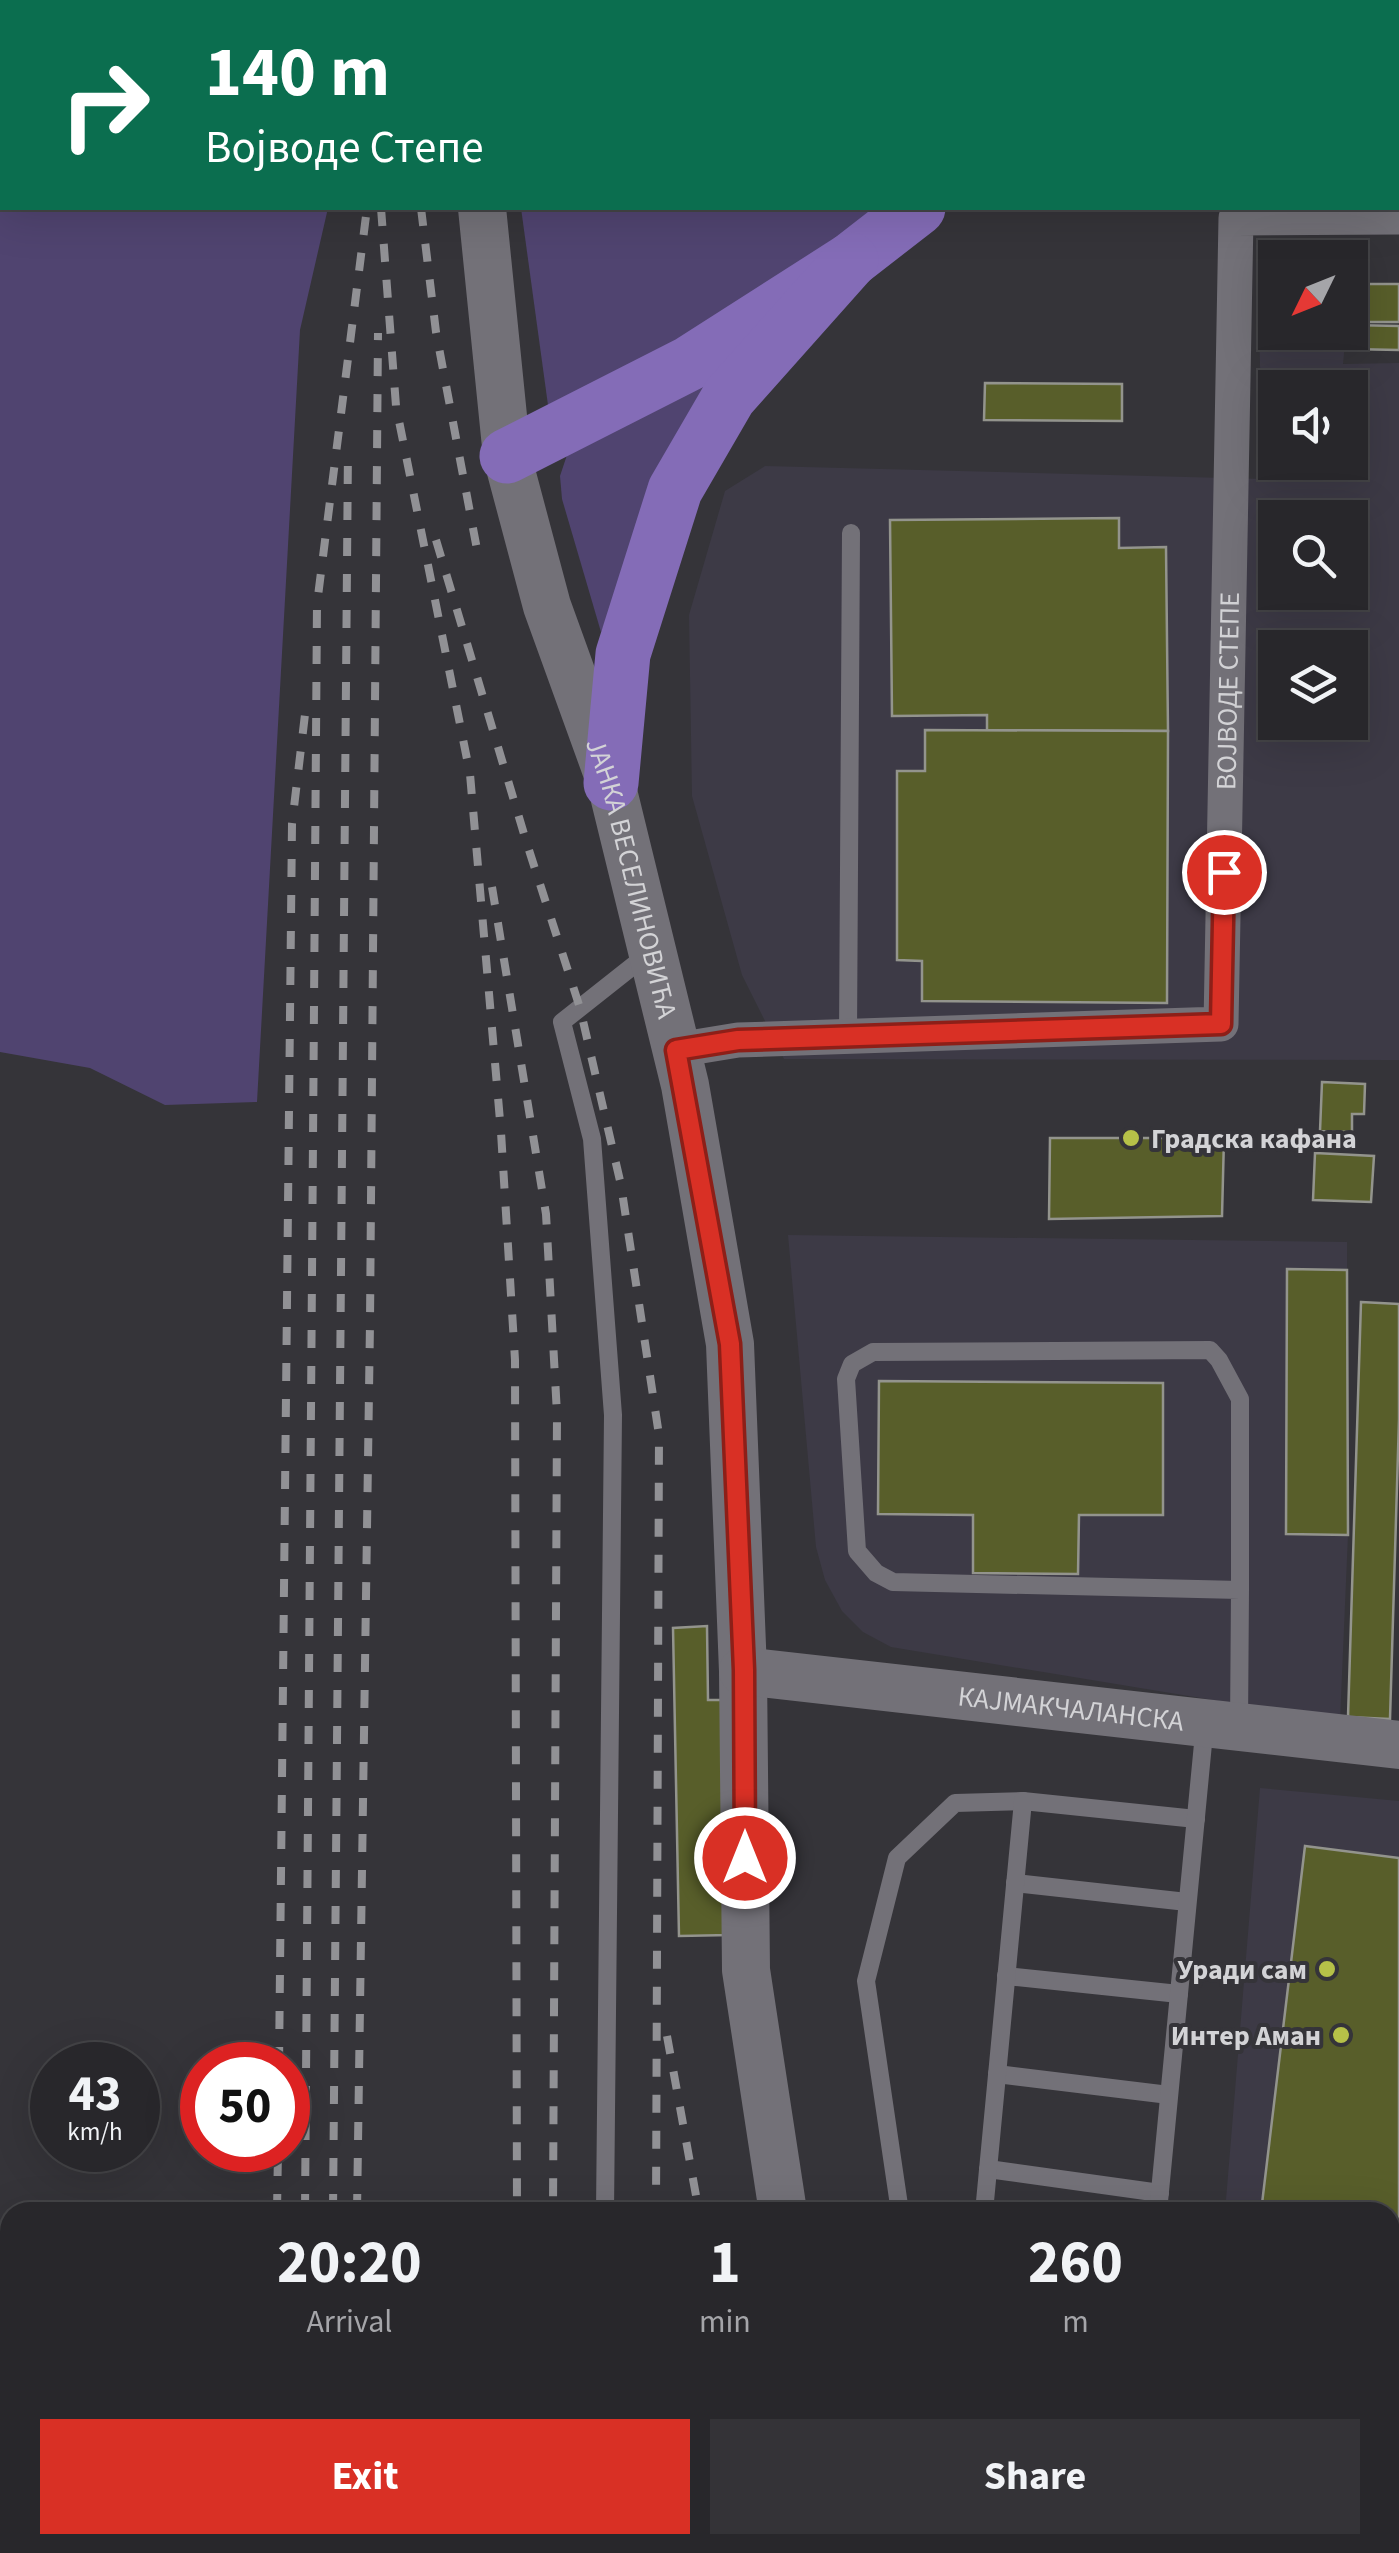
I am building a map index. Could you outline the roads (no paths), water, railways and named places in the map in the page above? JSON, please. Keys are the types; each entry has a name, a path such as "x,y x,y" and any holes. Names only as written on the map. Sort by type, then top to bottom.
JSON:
{"main road":[{"name":"ЈАНКА ВЕСЕЛИНОВИЋА","path":"482,210 507,456 547,606 611,783 676,1050 730,1344 744,1670 746,1970 781,2202"},
{"path":"507,456 690,364 851,260 915,210"},
{"path":"611,783 623,654 675,490 730,397 851,260"},
{"name":"КАЈМАКЧАЛАНСКА","path":"744,1670 1399,1746"}],"street":[{"name":"ВОЈВОДЕ СТЕПЕ","path":"676,1050 738,1040 1221,1024 1236,218 1399,216"}],"lane":[{"path":"848,1036 851,533"},
{"path":"605,2202 613,1414 592,1139 562,1022 652,950"},
{"path":"1159,2202 1196,1818 1222,1724 1240,1590 1240,1399 1220,1360 1210,1350 873,1352 852,1364 846,1379 857,1551 876,1573 893,1582 1240,1590"},
{"path":"899,2202 866,1981 897,1858 955,1803 1023,1802 1196,1818"},
{"path":"985,2202 1023,1802"},
{"path":"1016,1883 1187,1902"},
{"path":"1006,1976 1178,1994"},
{"path":"997,2074 1168,2096"},
{"path":"988,2169 1160,2193"}],"railway":[{"path":"305,2202 317,604 367,210"},
{"path":"381,210 396,406 470,774 501,1132 515,1360 517,2202"},
{"path":"421,210 436,332 479,560"},
{"path":"357,2202 370,1323 378,333"},
{"path":"333,2202 348,448"},
{"path":"436,540 580,1008 621,1185 659,1435 656,2202"},
{"path":"279,2042 292,824 306,706"},
{"path":"492,887 546,1214 557,1414 553,2202"},
{"path":"667,2036 697,2202"},
{"path":"277,2202 278,2172"}],"place":[{"name":"Градска кафана","path":"1131,1138"},
{"name":"Уради сам","path":"1327,1969"},
{"name":"Интер Аман","path":"1341,2035"}]}
